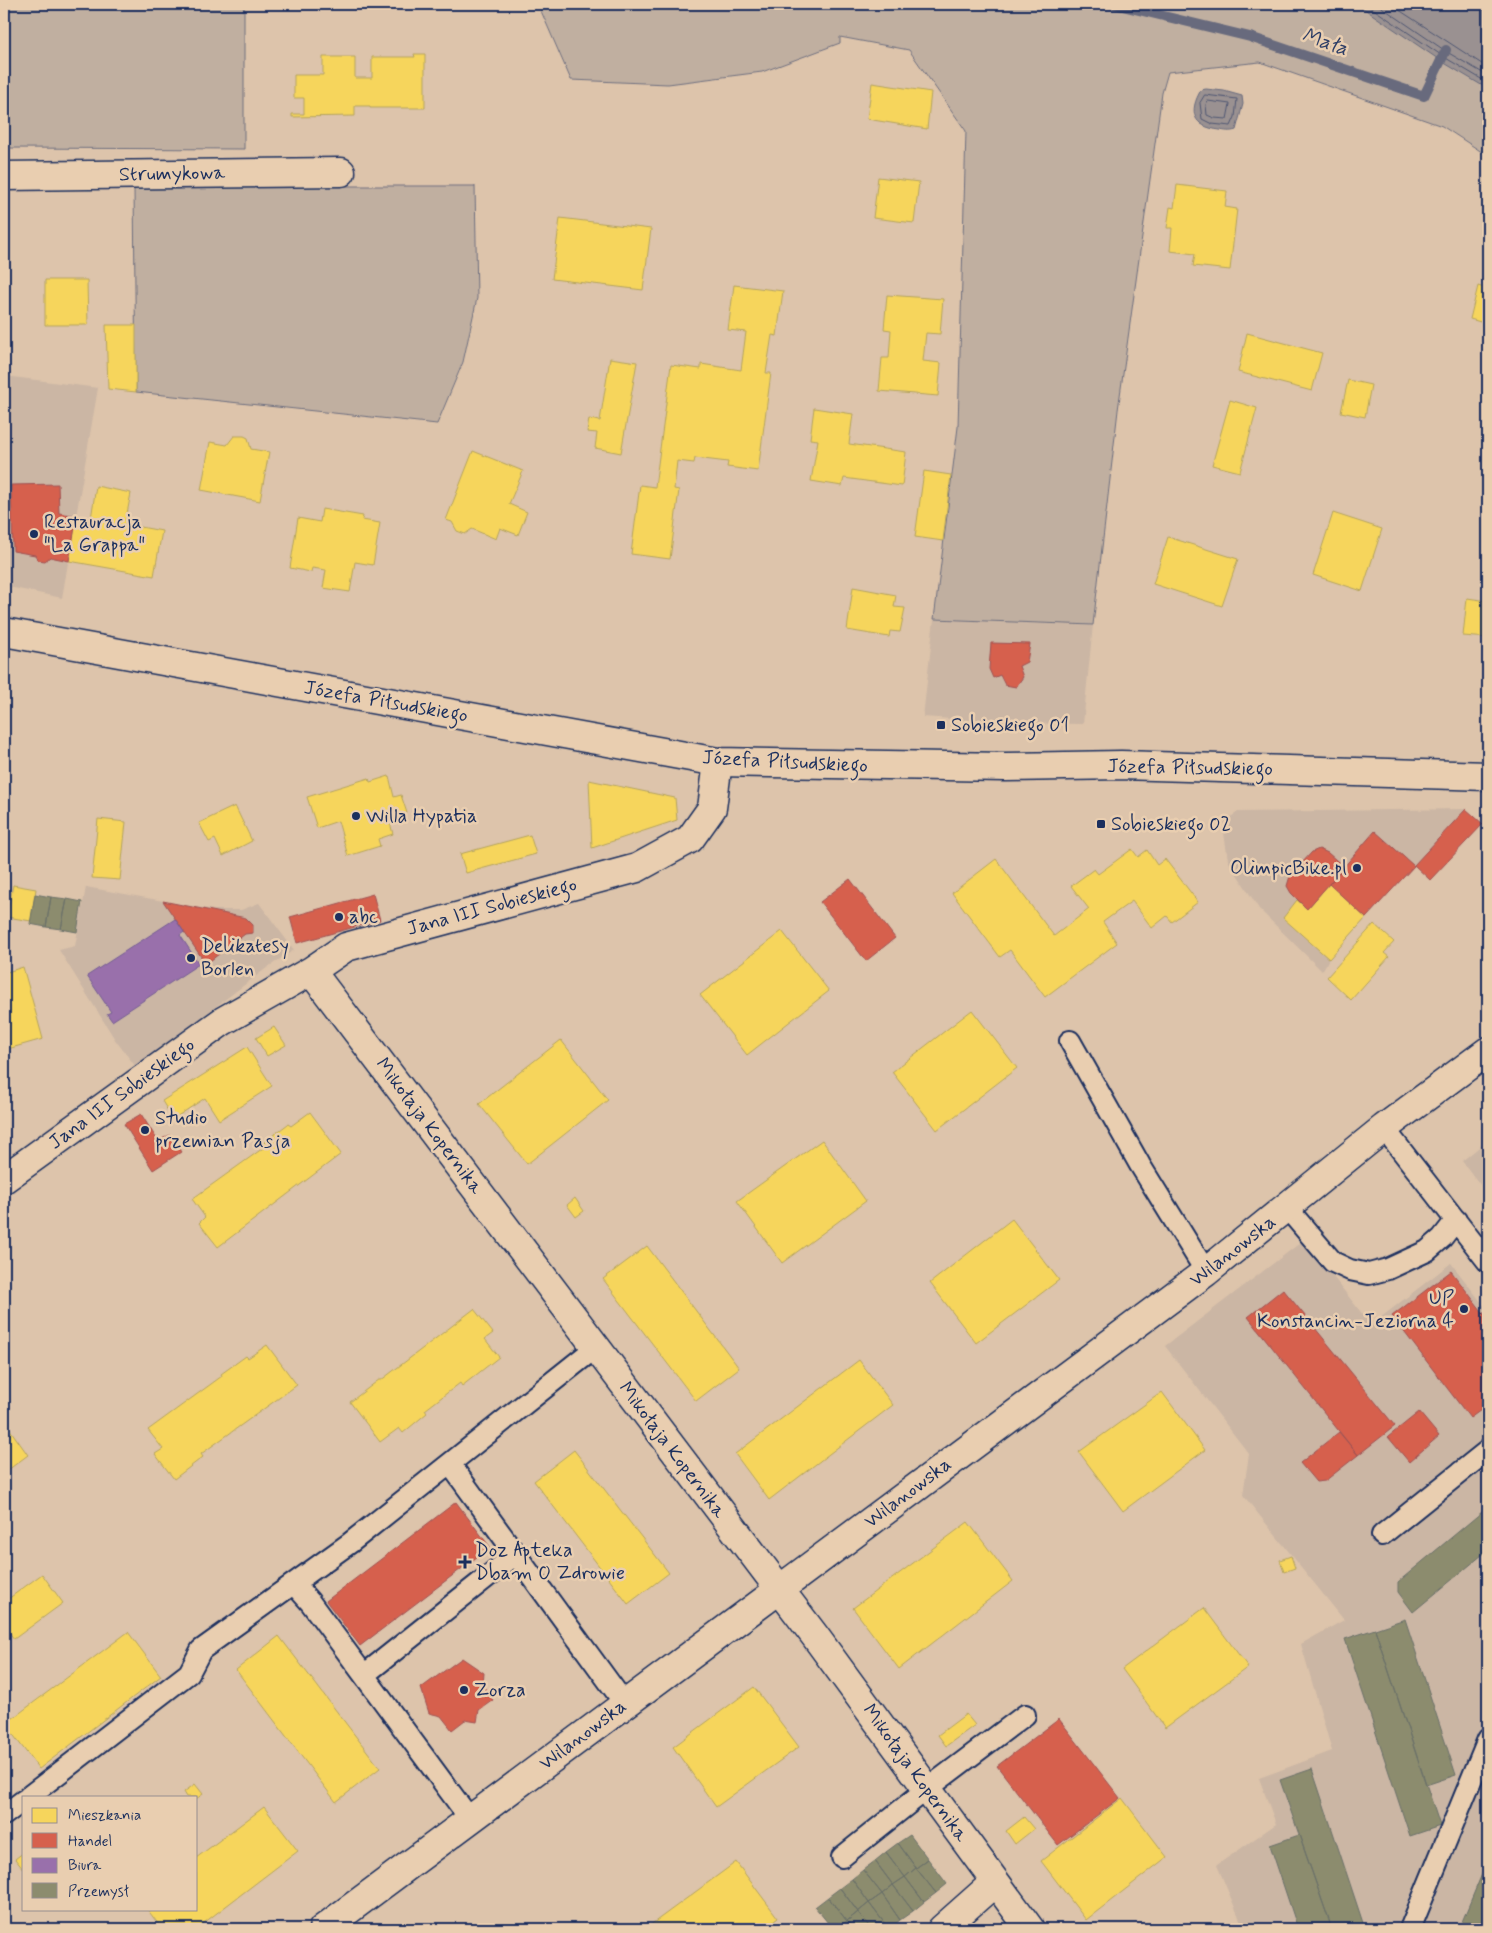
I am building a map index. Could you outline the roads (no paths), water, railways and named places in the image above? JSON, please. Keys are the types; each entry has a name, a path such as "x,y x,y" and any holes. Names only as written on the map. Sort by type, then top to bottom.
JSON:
{"street":[{"name":"Strumykowa","path":"4,176 341,172"},
{"name":"Józefa Piłsudskiego","path":"4,632 718,762 985,767 1121,765 1488,776"},
{"name":"Jana III Sobieskiego","path":"4,1179 223,1021 311,971 346,947 637,868 690,839 712,808 718,762"},
{"name":"Mikołaja Kopernika","path":"311,971 778,1590 815,1636 1030,1929"},
{"name":"Wilanowska","path":"323,1929 1206,1272 1384,1128 1488,1051"},
{"path":"942,1929 995,1882"}],"lane":[{"path":"1070,1042 1145,1173 1206,1272"},
{"path":"1384,1128 1488,1262"},
{"path":"1287,1208 1333,1262 1350,1270 1369,1274 1388,1269 1427,1251 1442,1238 1456,1220"},
{"path":"29,1796 189,1674 201,1650 350,1543 595,1348"},
{"path":"1382,1534 1488,1450"},
{"path":"450,1464 625,1704"},
{"path":"364,1675 516,1554"},
{"path":"294,1584 310,1602 470,1818"},
{"path":"842,1857 927,1789 1025,1715"},
{"path":"1410,1929 1488,1739"},
{"path":"4,1816 22,1802"}],"water":[{"path":"1357,4 1488,4 1488,89 1441,61"},
{"path":"1206,89 1242,96 1243,104 1236,130 1228,131 1211,128 1199,122 1194,112 1195,105 1201,90"}],"waterway":[{"name":"Mała","path":"1114,4 1250,37 1424,96 1446,50"}],"place":[{"name":"Restauracja \"La Grappa\"","path":"34,534"},
{"name":"Sobieskiego 01","path":"941,725"},
{"name":"Willa Hypatia","path":"356,816"},
{"name":"Sobieskiego 02","path":"1101,824"},
{"name":"OlimpicBike.pl","path":"1357,868"},
{"name":"abc","path":"339,917"},
{"name":"Delikatesy Borlen","path":"191,958"},
{"name":"Studio przemian Pasja","path":"145,1130"},
{"name":"UP Konstancin-Jeziorna 4","path":"1464,1309"},
{"name":"Doz Apteka Dbam O Zdrowie","path":"465,1562"},
{"name":"Zorza","path":"464,1690"}]}
